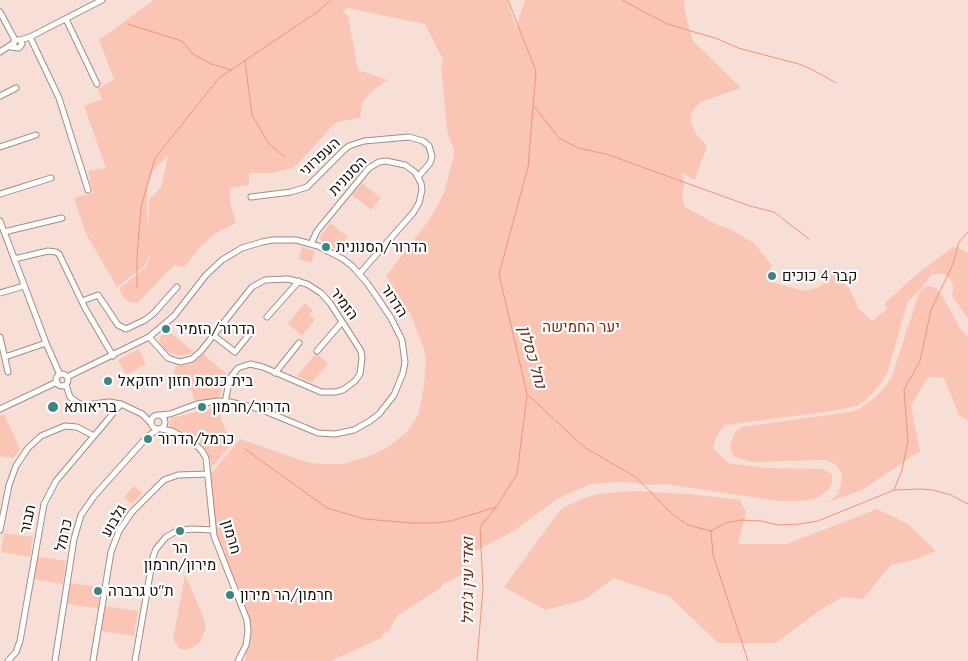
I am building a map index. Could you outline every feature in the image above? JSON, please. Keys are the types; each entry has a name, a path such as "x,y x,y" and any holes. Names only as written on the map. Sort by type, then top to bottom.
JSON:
{"street":[{"path":"0,52 102,0"},
{"path":"0,12 17,43"},
{"path":"66,19 96,84"},
{"path":"30,37 59,98 88,190"},
{"path":"0,96 16,88"},
{"path":"0,147 36,135"},
{"name":"העפרוני","path":"251,197 291,192 306,187 349,146 364,141 409,137 423,141 429,146 432,157 430,163 418,177"},
{"name":"הסנונית","path":"311,244 317,231 373,165 386,161 399,162 410,168 418,177"},
{"path":"360,274 419,203 422,190 418,177"},
{"path":"0,194 51,178"},
{"path":"4,232 62,218"},
{"path":"0,222 60,375"},
{"name":"הדרור","path":"68,377 149,337 174,316 214,267 232,253 252,244 272,240 296,240 311,244 343,259 360,274 398,330 404,351 403,373 399,384 394,395 379,414 354,430 325,434 260,410 241,404 225,402 198,404 170,414 157,415"},
{"path":"14,259 48,251 56,252 64,262 82,301 113,356"},
{"name":"הזמיר","path":"149,337 168,358 180,362 192,359 252,287 265,280 299,281 315,288 321,293 358,346 362,358 360,374 350,386 335,392 321,392 250,364 238,368 230,378 225,402"},
{"path":"267,317 299,281"},
{"path":"0,293 24,286"},
{"path":"82,301 98,295 118,325 126,329 138,324 154,313 177,287"},
{"path":"317,352 342,322"},
{"path":"213,335 235,352 251,332"},
{"path":"0,337 8,372"},
{"path":"5,357 46,343"},
{"path":"275,373 300,343"},
{"path":"60,375 63,374 68,377 66,385 70,397 78,403 85,405 109,402 121,404 142,414 164,417 165,422"},
{"path":"57,382 57,378 60,375"},
{"path":"57,382 61,386 66,385"},
{"path":"0,409 57,382"},
{"name":"תבור","path":"8,661 16,652 20,641 44,504 56,481 121,404"},
{"path":"142,414 155,428 160,429 170,414"},
{"path":"151,424 152,418 157,415"},
{"name":"חרמון","path":"165,422 172,431"},
{"name":"כרמל","path":"55,661 78,522 90,502 147,437 151,431 151,424"},
{"path":"0,530 9,485 16,466 28,448 41,436 65,426 78,427 94,436"},
{"name":"כרמל","path":"147,437 160,429"},
{"name":"חרמון","path":"160,429 172,431 194,443 206,458 213,530 248,620 246,645 238,661"},
{"name":"גלבוע","path":"94,661 111,552 119,532 132,512 164,480 178,475 208,474"},
{"path":"135,661 154,553 160,543 172,533 191,529 213,530"}],"green space":[{"name":"יער החמישה","path":"154,0 507,0 516,27 525,0 685,0 687,20 693,41 741,88 703,101 695,107 691,115 691,123 697,135 707,146 695,180 682,173 684,185 682,195 685,207 754,243 772,265 769,274 771,282 805,291 817,288 827,281 835,267 842,283 848,286 859,309 872,321 887,309 885,303 916,275 953,247 962,249 968,253 968,319 952,295 953,287 951,280 945,274 932,274 920,290 908,301 887,374 866,400 857,406 833,411 725,425 716,437 713,448 728,463 765,468 823,469 832,474 832,483 829,489 817,498 803,501 778,501 665,484 620,482 591,484 559,498 512,532 466,556 467,572 443,584 441,588 397,616 388,633 386,630 381,638 331,661 245,661 249,630 212,530 211,474 240,439 307,462 344,464 387,448 407,432 418,415 424,387 426,360 424,349 410,313 386,276 430,219 444,193 454,149 448,135 446,121 441,64 444,62 425,24 347,8 343,11 348,16 358,70 388,80 372,91 362,103 360,118 334,124 295,167 273,173 249,173 249,185 230,188 230,203 236,223 216,233 200,247 184,267 174,265 138,303 129,302 123,297 119,289 146,267 152,253 144,266 117,287 86,234 74,198 93,193 88,171 106,168 84,106 102,99 98,89 114,79 99,40","holes":["168,157 161,187 149,200 147,227 147,184 148,186 152,172"]},
{"path":"362,183 381,198 371,210 352,195"},
{"path":"330,223 348,237 337,250 319,239"},
{"path":"302,247 315,251 311,263 299,259"},
{"path":"925,287 936,288 942,295 960,328 968,337 968,421 959,415 944,378 928,377 911,406 920,451 862,490 829,502 839,493 842,478 841,472 835,464 826,460 752,462 735,457 731,452 730,444 736,431 742,427 850,412 858,410 872,400 886,386 892,376 919,293"},
{"path":"305,303 313,310 309,315 315,320 302,336 288,323"},
{"path":"168,331 194,352 182,356 165,350 159,341 161,336"},
{"path":"139,349 146,364 126,375 118,360"},
{"path":"316,353 328,363 312,383 297,376"},
{"path":"203,354 227,374 219,397 194,400 192,391 175,377 174,370 176,366 192,364"},
{"path":"219,407 222,423 233,443 211,468 211,460 195,442 169,425 172,418"},
{"path":"4,414 20,449 13,458 0,456 0,416"},
{"path":"134,486 142,493 132,504 124,497"},
{"path":"633,491 689,494 740,500 746,512 738,544 787,544 877,509 908,524 936,551 910,561 891,565 863,599 842,597 819,611 776,643 718,643 670,597 614,578 584,600 545,610 504,587 561,509 581,499 598,494"},
{"path":"4,533 33,537 30,557 1,552"},
{"path":"36,556 66,561 63,584 33,579"},
{"path":"185,575 204,618 206,629 199,643 185,650 180,649 173,640"},
{"path":"69,583 101,587 98,608 66,604"},
{"path":"105,606 138,611 134,636 101,631"}],"waterway":[{"path":"137,288 137,257 141,207 155,158 219,78 317,12 331,0"},
{"name":"נחל כסלון","path":"508,0 536,71 528,167 499,274 527,394 584,447 637,478 671,513 688,525 711,531 713,555 748,661"},
{"path":"622,0 667,24 718,39 738,48 799,64 836,83"},
{"path":"128,24 182,41 193,54 211,64 231,70"},
{"path":"245,61 252,115 269,144 285,157"},
{"path":"533,105 559,138 578,148 606,154 750,206 774,212 809,239"},
{"path":"894,490 902,470 908,441 904,390 920,361 931,310 953,264 959,242 968,232"},
{"name":"ואדי עין ג'מיל","path":"477,661 483,588 480,527 497,506 517,474 527,395"},
{"path":"245,449 327,508 364,519 435,523 451,521 496,507"},
{"path":"711,531 725,523 741,520 761,521 778,525 818,521 894,490 933,490 951,495 968,504"}],"place":[{"name":"הדרור/הסנונית","path":"326,247"},
{"name":"קבר 4 כוכים","path":"772,276"},
{"name":"הדרור/הזמיר","path":"166,329"},
{"name":"בית כנסת חזון יחזקאל","path":"108,381"},
{"name":"בריאותא","path":"53,407"},
{"name":"הדרור/חרמון","path":"202,407"},
{"name":"כרמל/הדרור","path":"148,439"},
{"name":"הר מירון/חרמון","path":"180,531"},
{"name":"ת\"ט גרברה","path":"98,591"},
{"name":"חרמון/הר מירון","path":"230,595"}]}
